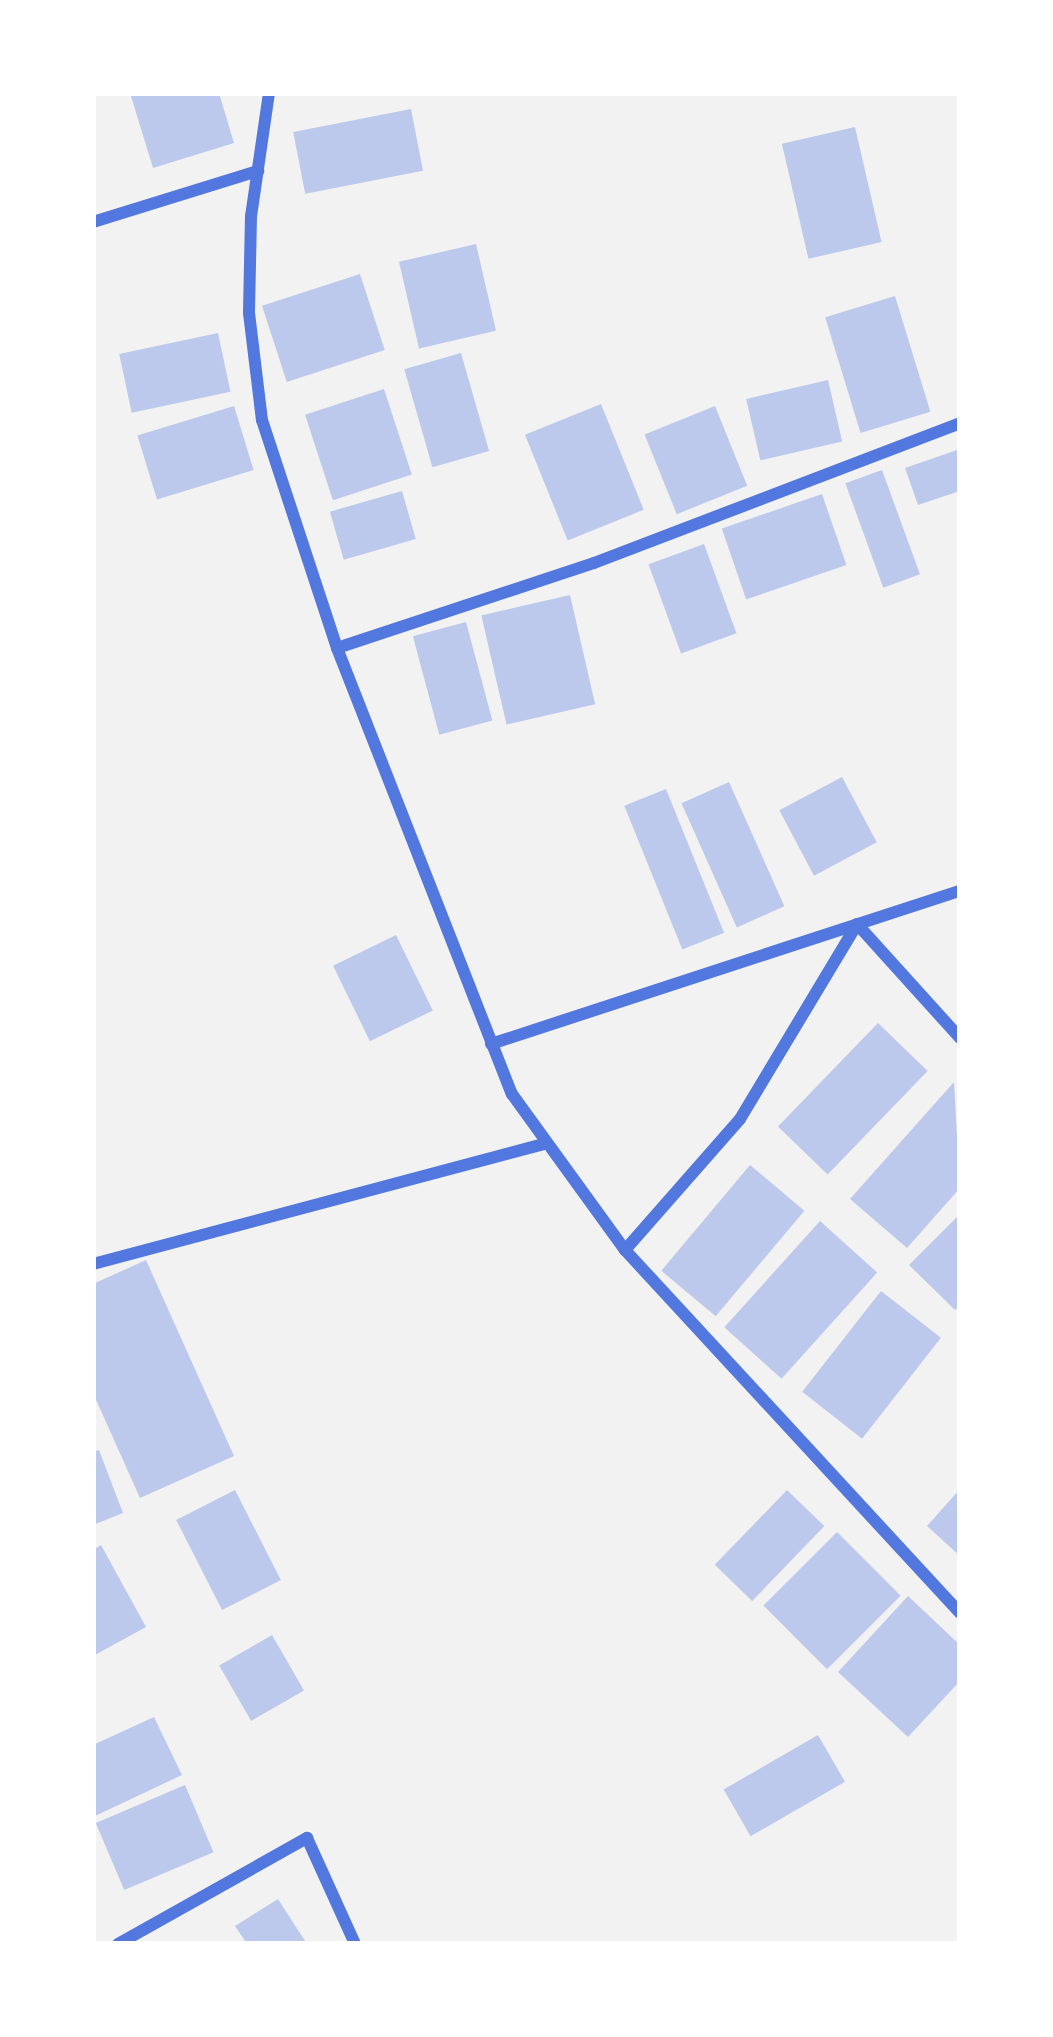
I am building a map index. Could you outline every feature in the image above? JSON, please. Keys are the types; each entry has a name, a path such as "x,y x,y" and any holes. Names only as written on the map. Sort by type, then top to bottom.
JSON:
{"street":[{"path":"269,93 258,171 249,313 262,420 337,648 491,1045 545,1144 625,1250 960,1613"},
{"path":"93,222 258,171"},
{"path":"337,648 593,563 960,423"},
{"path":"491,1045 960,891"},
{"path":"857,924 960,1037"},
{"path":"625,1250 740,1119 857,924"},
{"path":"93,1264 200,1231 545,1144"},
{"path":"118,1944 307,1838 355,1944"}],"building":[{"path":"130,93 219,93 234,143 153,168"},
{"path":"411,109 423,171 305,194 293,132"},
{"path":"855,127 882,242 808,259 782,144"},
{"path":"476,244 496,331 419,348 399,262"},
{"path":"360,274 385,350 287,382 262,306"},
{"path":"895,296 930,412 861,433 825,317"},
{"path":"218,333 230,392 132,413 119,354"},
{"path":"461,353 489,451 432,467 404,369"},
{"path":"828,380 842,441 760,460 746,399"},
{"path":"384,389 412,475 333,500 305,415"},
{"path":"601,404 644,510 568,540 525,435"},
{"path":"234,406 254,470 157,500 137,436"},
{"path":"715,406 747,486 677,514 645,434"},
{"path":"960,449 960,491 918,505 905,468"},
{"path":"882,470 920,574 883,588 845,483"},
{"path":"402,491 416,539 344,560 330,512"},
{"path":"822,494 846,565 746,599 722,529"},
{"path":"704,544 736,633 681,653 649,564"},
{"path":"570,595 595,704 507,725 481,615"},
{"path":"466,622 492,721 439,735 413,636"},
{"path":"842,777 877,842 814,876 779,810"},
{"path":"729,782 784,906 737,927 681,803"},
{"path":"666,789 724,933 682,950 624,806"},
{"path":"396,935 433,1010 370,1041 333,966"},
{"path":"878,1023 928,1071 828,1175 778,1127"},
{"path":"954,1082 960,1188 907,1248 850,1199"},
{"path":"750,1165 804,1211 716,1316 661,1271"},
{"path":"960,1214 960,1305 955,1310 909,1265"},
{"path":"820,1221 877,1273 782,1379 724,1327"},
{"path":"146,1260 234,1456 140,1498 93,1393 93,1284"},
{"path":"881,1291 941,1338 862,1439 802,1392"},
{"path":"99,1450 123,1513 93,1525 93,1452"},
{"path":"960,1489 960,1556 927,1526"},
{"path":"235,1490 281,1580 222,1610 176,1520"},
{"path":"787,1490 824,1526 752,1601 715,1565"},
{"path":"837,1532 901,1596 827,1669 763,1606"},
{"path":"101,1545 146,1627 93,1656 93,1550"},
{"path":"908,1596 960,1645 960,1681 908,1737 838,1672"},
{"path":"272,1635 304,1690 251,1721 219,1666"},
{"path":"154,1717 182,1775 95,1816 93,1745"},
{"path":"818,1735 845,1782 751,1836 724,1790"},
{"path":"185,1785 214,1852 124,1890 96,1823"},
{"path":"278,1899 307,1944 247,1944 235,1926"}]}
